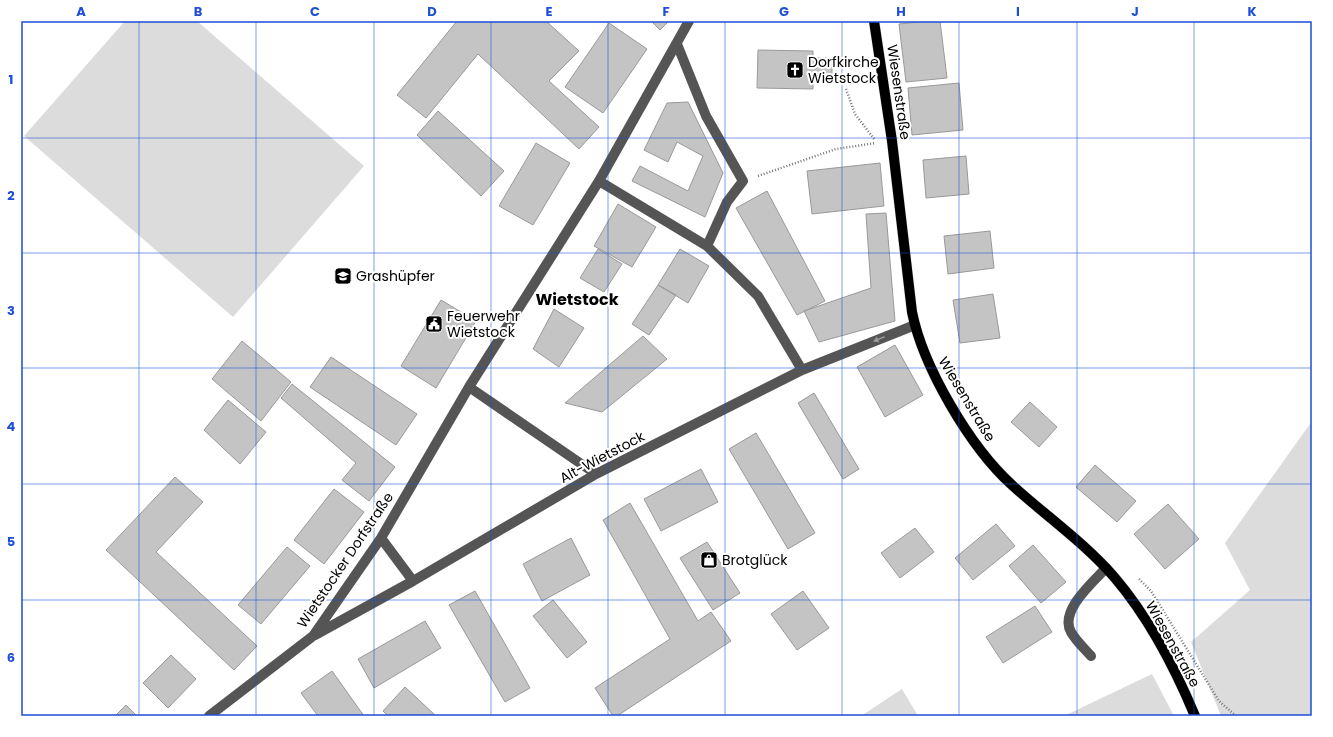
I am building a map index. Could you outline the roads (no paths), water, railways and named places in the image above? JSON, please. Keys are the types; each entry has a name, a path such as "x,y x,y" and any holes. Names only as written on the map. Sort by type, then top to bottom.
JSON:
{"main road":[{"name":"Wiesenstraße","path":"874,21 892,141 905,258 915,325 927,358 948,398 986,456 1011,484 1081,544 1106,568 1125,590 1148,624 1182,684 1196,716"}],"street":[{"name":"Wietstocker Dorfstraße","path":"209,716 313,636 381,538 469,387 599,181 689,21"},
{"path":"677,44 706,116 743,181 727,202 707,246"},
{"path":"599,181 707,246 758,296 802,370"},
{"name":"Alt-Wietstock","path":"313,636 413,581 596,474 802,370 915,325"},
{"path":"469,387 596,474"},
{"path":"381,538 413,581"},
{"path":"1091,656 1071,631 1068,618 1076,602 1106,568"}],"place":[{"name":"Dorfkirche Wietstock","path":"795,70"},
{"name":"Grashüpfer","path":"343,276"},
{"name":"Feuerwehr Wietstock","path":"434,324"},
{"name":"Brotglück","path":"709,560"}],"district":[{"name":"Wietstock","path":"577,299"}]}
